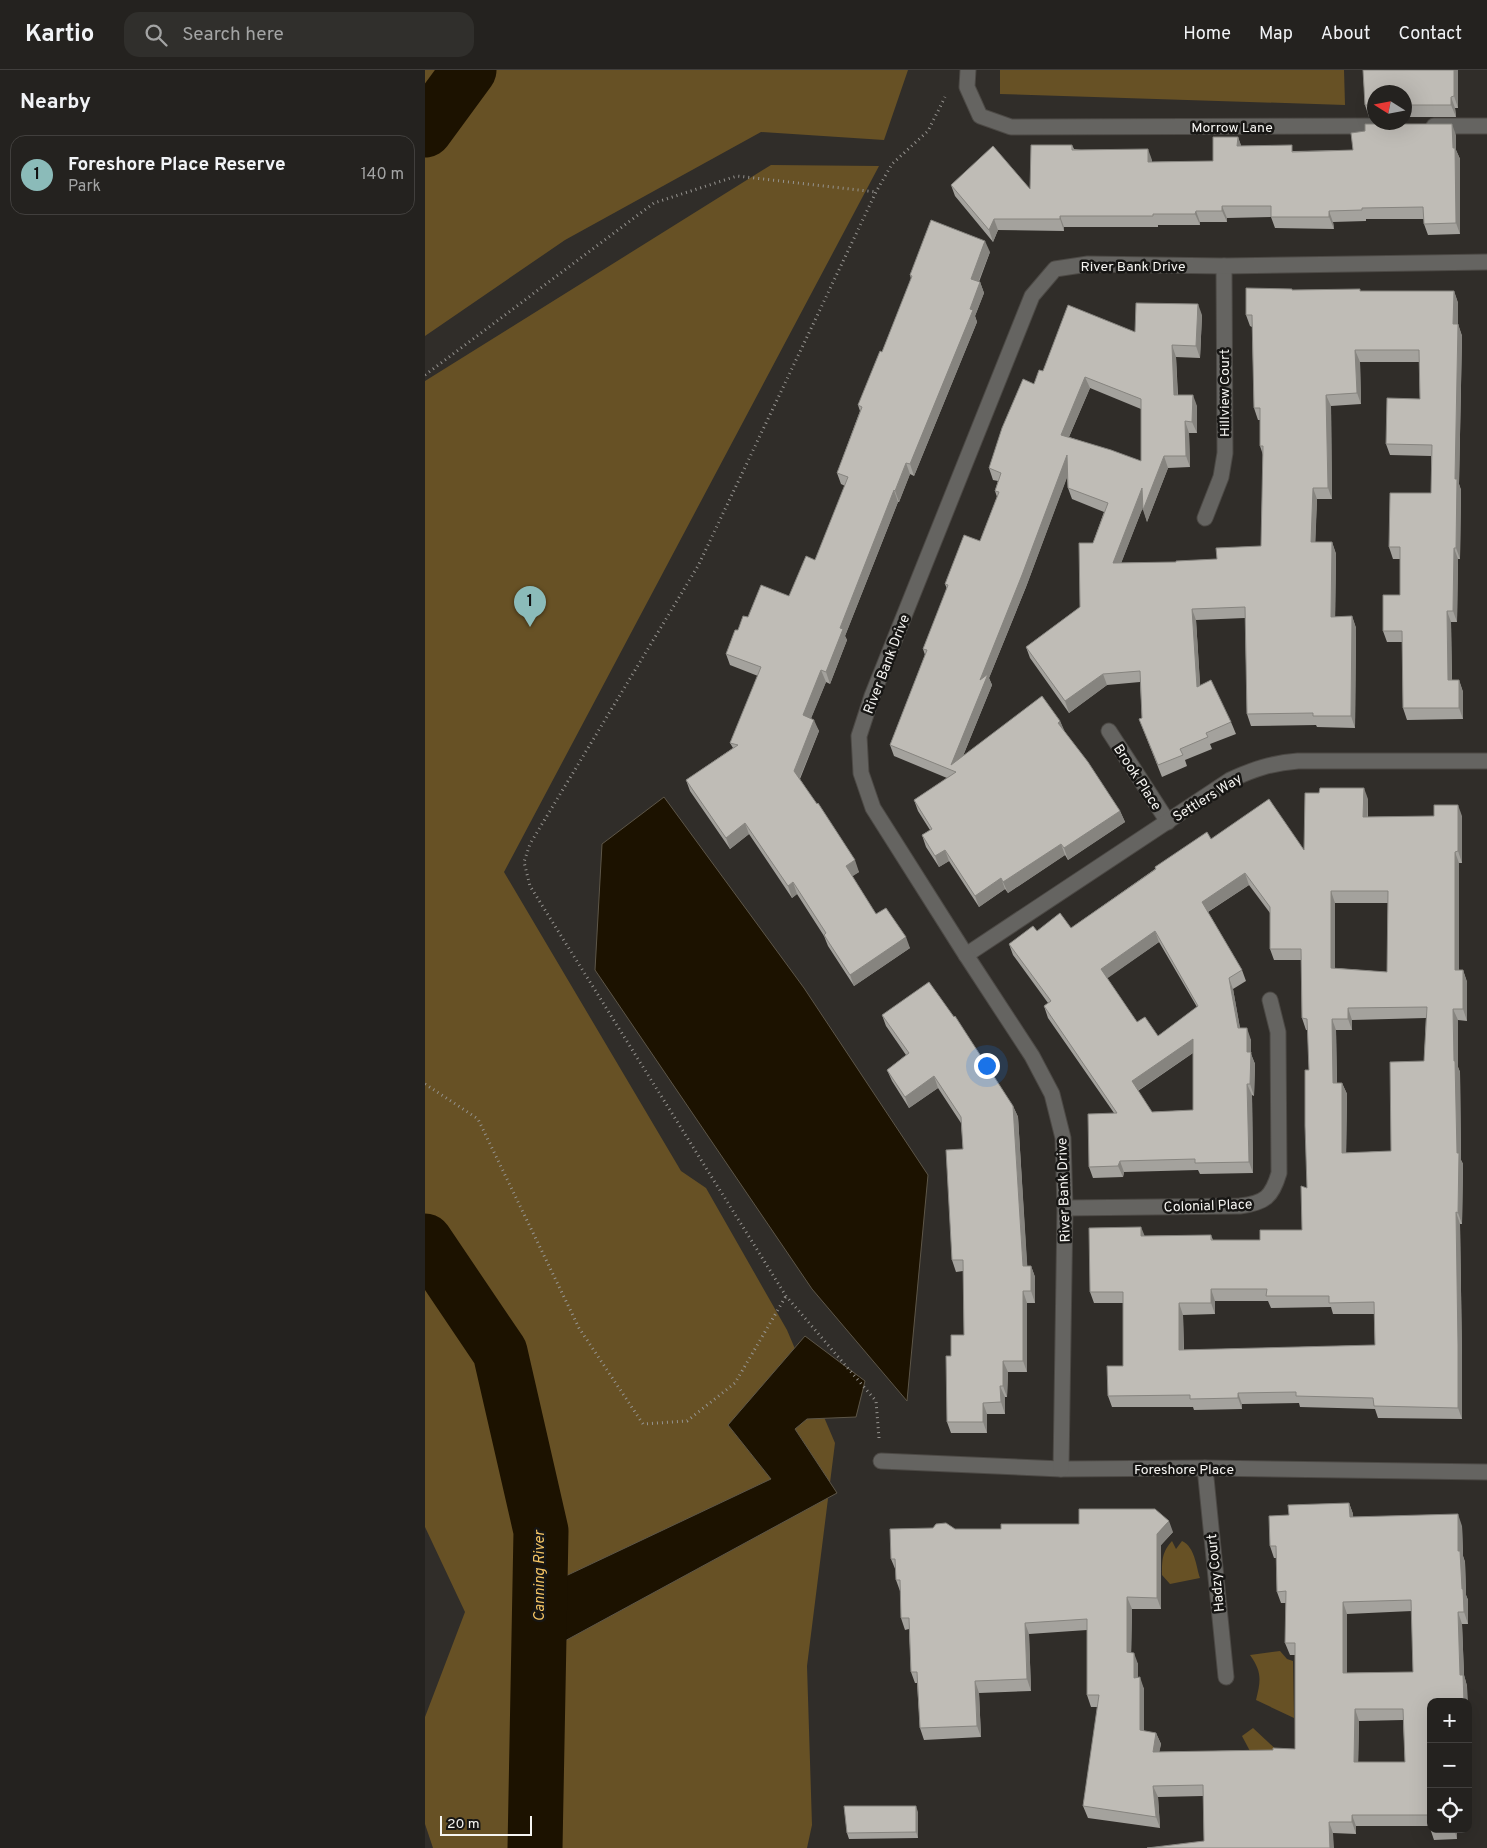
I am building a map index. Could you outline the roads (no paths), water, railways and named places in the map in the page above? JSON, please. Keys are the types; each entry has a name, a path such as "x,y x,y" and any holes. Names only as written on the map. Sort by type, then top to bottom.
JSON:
{"street":[{"name":"Morrow Lane","path":"968,70 967,87 980,116 1011,127 1367,126"},
{"path":"1418,126 1487,126"},
{"name":"River Bank Drive","path":"1061,1469 1065,1208 1063,1138 1052,1094 1032,1056 873,808 861,773 859,736 872,696 1032,296 1055,269 1088,264 1225,266 1487,262"},
{"name":"Hillview Court","path":"1205,518 1221,477 1225,452 1225,266"},
{"name":"Brook Place","path":"1109,731 1168,822"},
{"name":"Settlers Way","path":"966,955 1231,780 1253,769 1275,763 1298,761 1487,760"},
{"name":"Colonial Place","path":"1065,1208 1240,1206 1258,1204 1274,1189 1279,1173 1278,1032 1270,1000"},
{"name":"Foreshore Place","path":"881,1461 1061,1469 1205,1468 1487,1472"},
{"name":"Hadzy Court","path":"1205,1468 1226,1677"}],"waterway":[{"name":"Canning River","path":"425,130 469,70"},
{"name":"Canning River","path":"425,1241 500,1352 541,1531 535,1848"}],"place":[{"name":"Foreshore Place Reserve","path":"530,627"}]}
